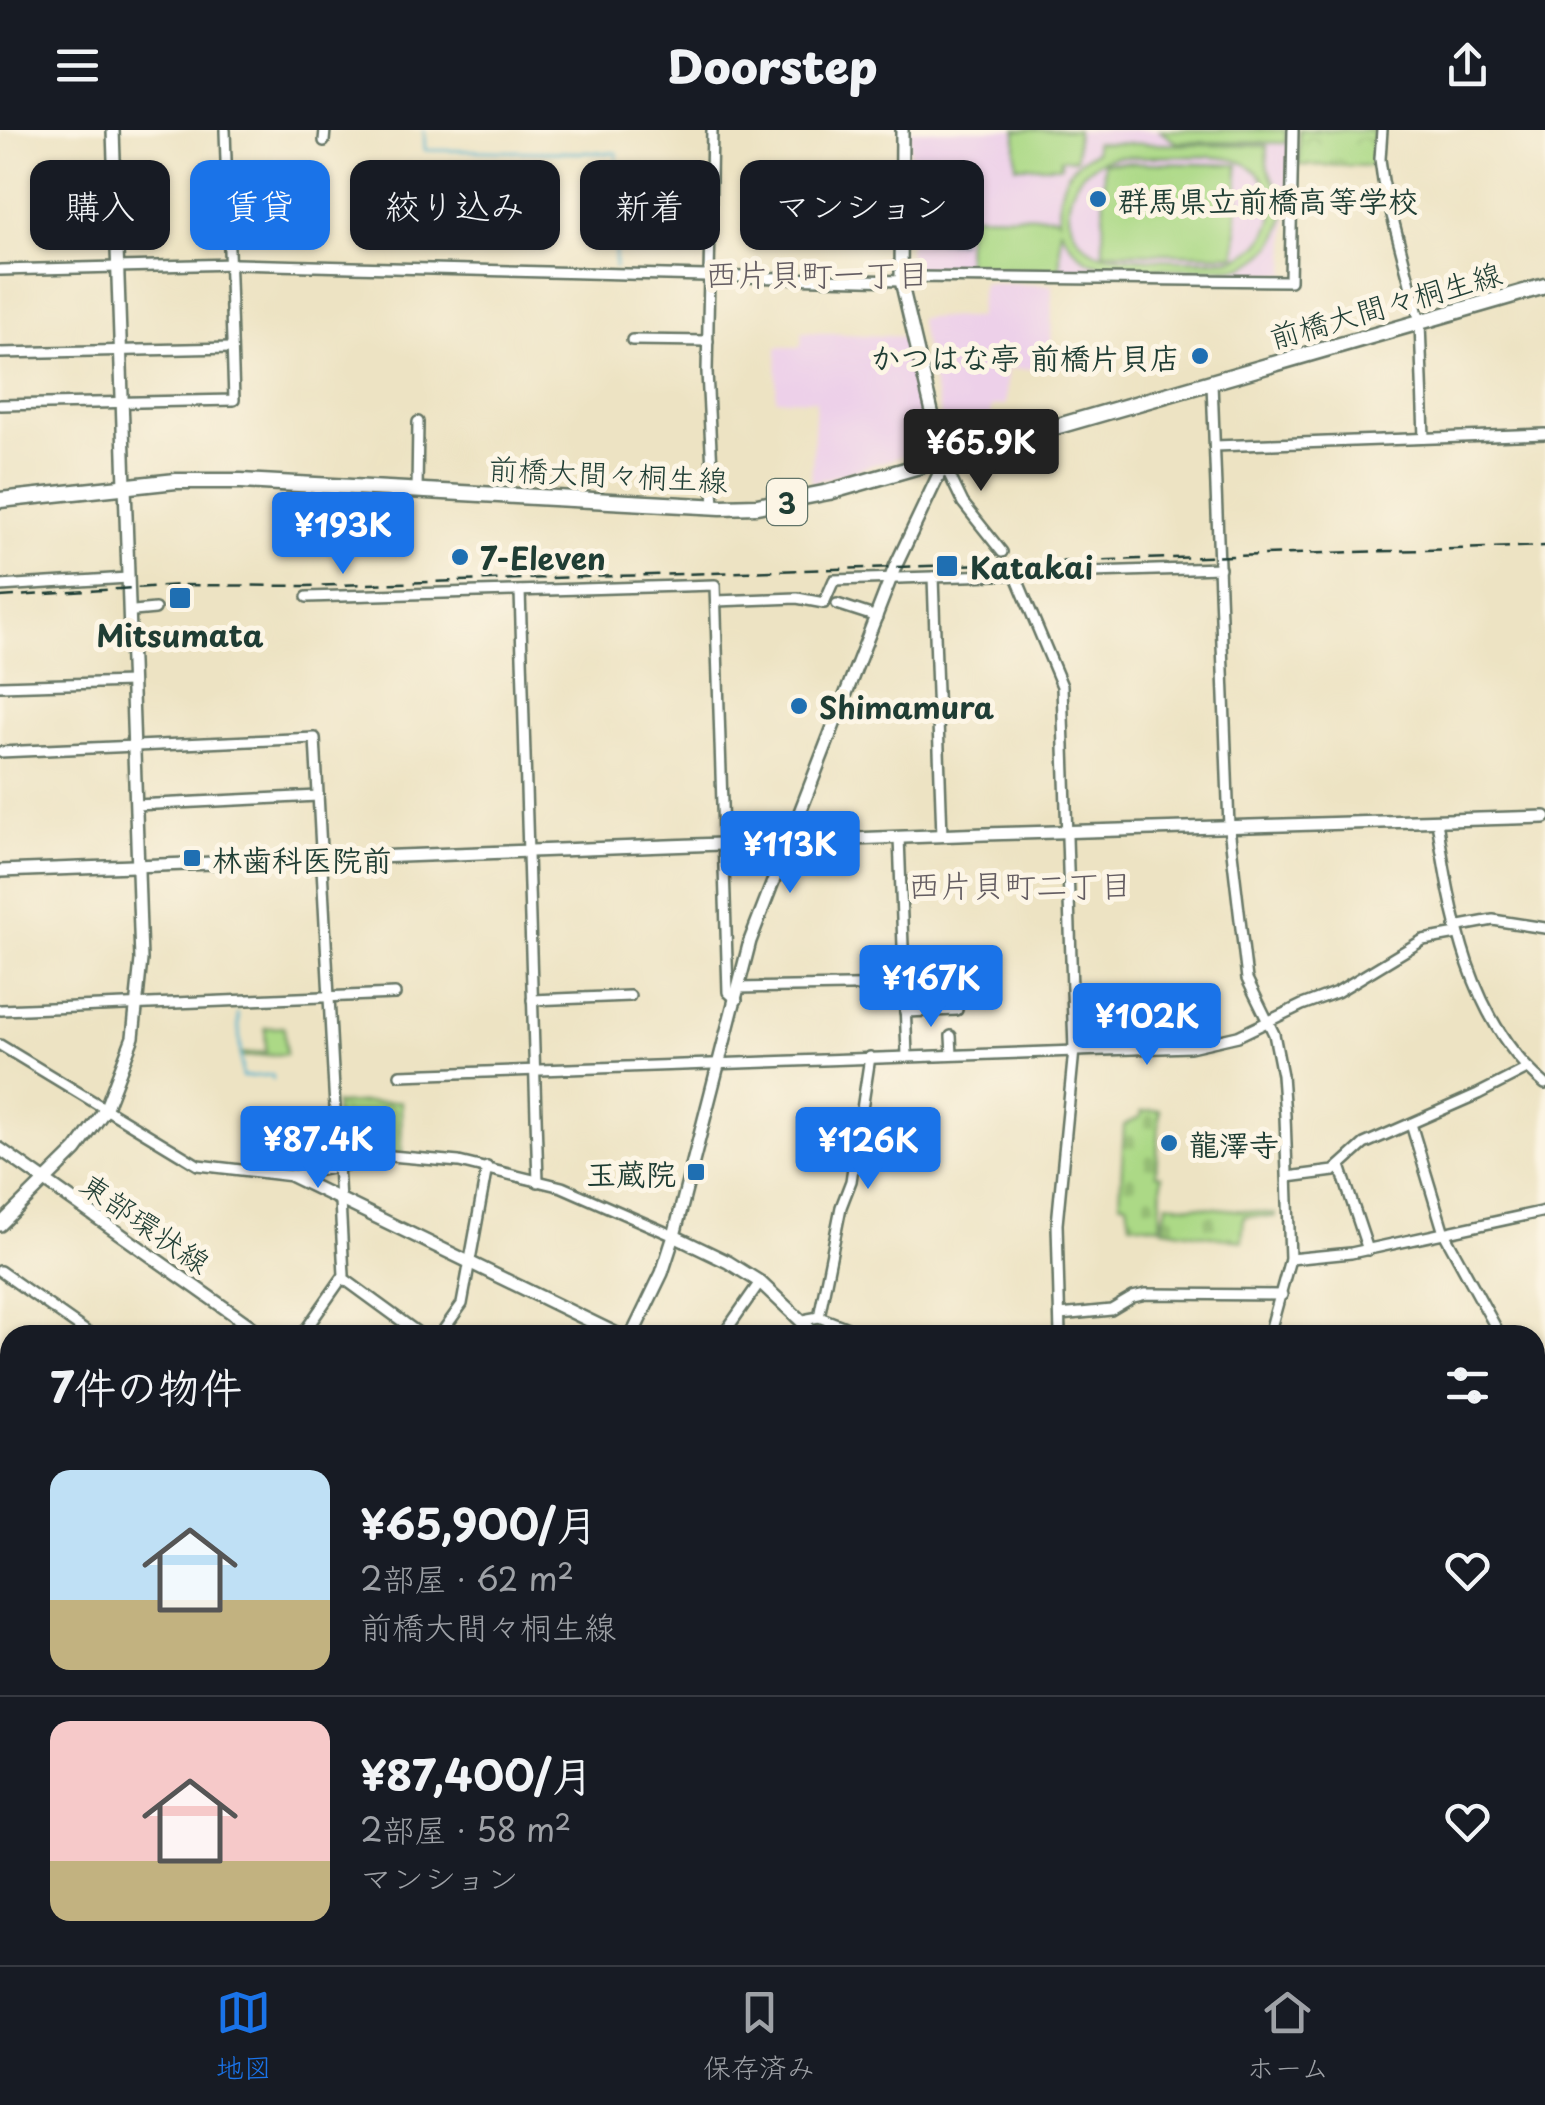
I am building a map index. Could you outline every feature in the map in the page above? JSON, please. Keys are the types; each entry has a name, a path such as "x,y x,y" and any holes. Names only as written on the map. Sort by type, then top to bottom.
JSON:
{"main road":[{"name":"前橋大間々桐生線","path":"0,500 209,481 757,506 942,464 1545,286"}],"street":[{"path":"0,1225 76,1150 105,1110 129,1052 138,1003 141,960 113,130"},
{"path":"0,405 234,400 225,130"},
{"path":"712,130 707,403 714,507"},
{"path":"902,130 901,280 942,464 963,503 1002,552"},
{"path":"0,270 230,265 901,280 912,277 1290,281 1294,130"},
{"path":"1382,130 1383,180 1420,322 1424,438"},
{"path":"632,340 708,342"},
{"path":"0,353 232,348"},
{"path":"1212,383 1229,827 1248,978 1269,1021 1282,1075 1290,1258 1272,1325"},
{"path":"417,490 418,422"},
{"path":"1215,446 1545,434"},
{"path":"637,1325 662,1273 674,1236 750,941 892,578 942,464"},
{"path":"716,601 797,598 824,604 832,580 1220,568"},
{"path":"1014,574 1062,681 1074,1050 1057,1224 1060,1325"},
{"path":"933,577 942,836"},
{"path":"0,586 128,578"},
{"path":"307,597 713,584 728,992 903,985"},
{"path":"520,590 538,1182"},
{"path":"838,604 877,617"},
{"path":"134,611 155,609"},
{"path":"0,686 131,682"},
{"path":"0,752 315,738 343,1278 309,1325"},
{"path":"136,804 318,796"},
{"path":"0,871 1545,818"},
{"path":"1438,821 1456,931 1504,1042 1545,1084"},
{"path":"900,838 907,1056"},
{"path":"400,1075 1199,1046 1238,1036 1337,992 1423,940 1493,920 1545,928"},
{"path":"0,1009 395,994"},
{"path":"532,1000 630,996"},
{"path":"904,1012 957,1010"},
{"path":"951,1036 952,1055"},
{"path":"0,1044 198,1165 292,1176 391,1156 487,1167 562,1187 728,1262 760,1282 806,1325 808,1319 819,1317 840,1325"},
{"path":"819,1317 841,1207 851,1182 870,1058"},
{"path":"1288,1177 1328,1173 1364,1144 1527,1069"},
{"path":"1411,1124 1444,1233 1495,1325"},
{"name":"東部環状線","path":"0,1150 249,1325"},
{"path":"1340,1166 1368,1250"},
{"path":"447,1325 462,1304 487,1167"},
{"path":"292,1176 599,1325"},
{"path":"1290,1258 1321,1258 1368,1250 1545,1211"},
{"path":"0,1270 77,1325"},
{"path":"343,1278 406,1325"},
{"path":"730,1325 760,1282"},
{"path":"1060,1315 1111,1310 1146,1294 1282,1294"}],"shaded area":[{"name":"群馬県立前橋高等学校","path":"910,130 1289,130 1286,274 909,269 909,250 984,250 984,160 910,160"},
{"path":"982,283 1052,285 1051,368 1007,369 1006,405 992,406 988,435 957,445 947,441 918,318 978,317"},
{"path":"802,332 909,337 932,436 911,439 913,453 811,483 816,400 776,399 777,347 801,347"}],"green space":[{"path":"1016,130 1077,130 1076,159 1061,159 1061,166 1016,166"},
{"path":"1159,130 1286,130 1286,143 1175,142"},
{"path":"1299,130 1374,130 1373,166 1299,165"},
{"path":"1095,143 1267,146 1268,169 1284,208 1283,225 1265,253 1234,268 1168,269 1091,262 1076,252 1060,228 1060,270 966,268 966,250 984,250 984,215 1056,216 1059,220 1065,179 1095,152","holes":["1178,156 1238,161 1263,179 1272,198 1272,218 1256,247 1247,254 1226,259 1139,258 1102,254 1080,239 1072,226 1070,196 1086,170 1116,157"]},
{"path":"1104,162 1238,165 1236,255 1103,252"},
{"path":"284,1027 286,1054 241,1057 240,1054 266,1052 265,1028"},
{"path":"401,1101 402,1157 339,1168 335,1104"},
{"path":"1160,1110 1156,1174 1162,1175 1160,1227 1130,1223 1127,1203 1120,1202 1124,1125 1141,1116 1141,1112"},
{"path":"1167,1203 1275,1217 1244,1216 1242,1241 1163,1228"}],"waterway":[{"path":"424,130 425,150 617,153 615,268"},
{"path":"238,1014 242,1077 272,1075 273,1079"}],"railway":[{"path":"0,597 178,585 307,586 1545,546"}],"place":[{"name":"群馬県立前橋高等学校","path":"1098,199"},
{"name":"かつはな亭 前橋片貝店","path":"1200,356"},
{"name":"7-Eleven","path":"460,557"},
{"name":"Katakai","path":"947,566"},
{"name":"Mitsumata","path":"180,598"},
{"name":"Shimamura","path":"799,706"},
{"name":"林歯科医院前","path":"192,858"},
{"name":"龍澤寺","path":"1169,1143"},
{"name":"玉蔵院","path":"696,1172"}],"district":[{"name":"西片貝町一丁目","path":"817,273"},
{"name":"西片貝町二丁目","path":"1020,884"}]}
